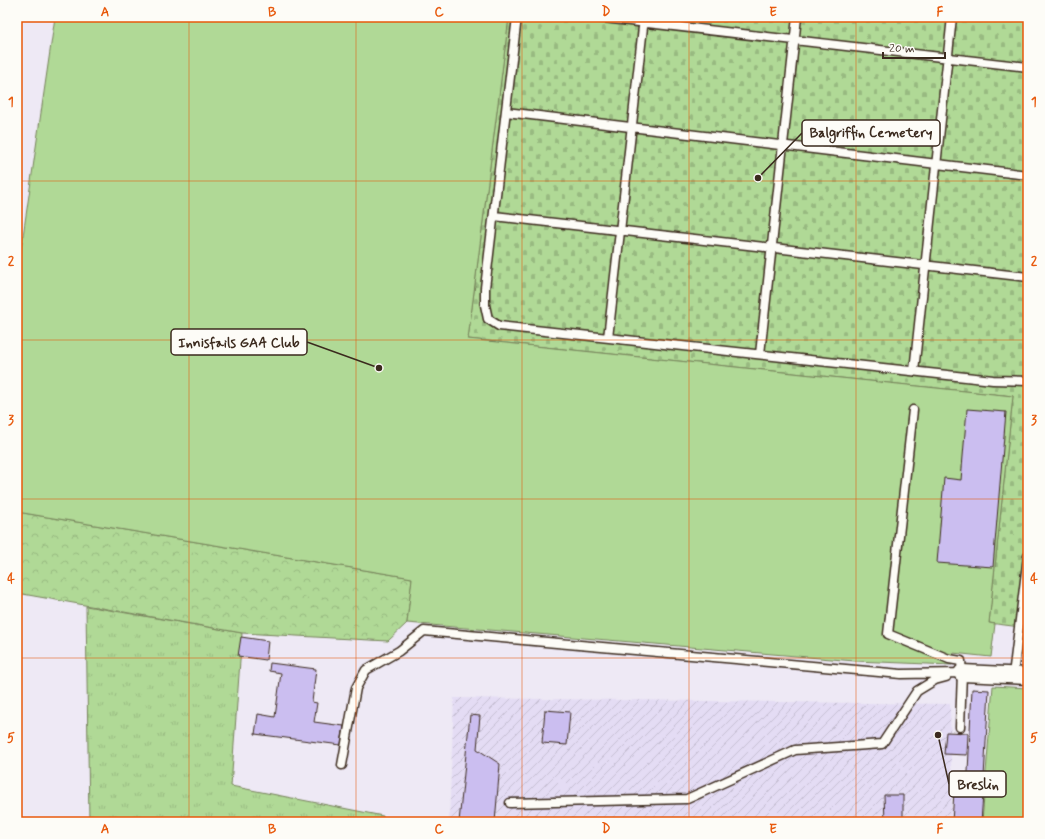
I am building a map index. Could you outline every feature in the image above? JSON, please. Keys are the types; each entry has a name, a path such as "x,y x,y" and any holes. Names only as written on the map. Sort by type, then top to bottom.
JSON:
{"street":[{"path":"962,673 1021,675"}],"lane":[{"path":"517,17 485,288 485,305 488,319 499,326 993,380 1028,381"},
{"path":"595,17 644,20 794,40 1028,66"},
{"path":"760,354 797,17"},
{"path":"914,371 952,17"},
{"path":"608,338 644,20"},
{"path":"506,112 1028,175"},
{"path":"494,216 1028,278"},
{"path":"913,410 888,634 949,659 961,661 960,726"},
{"path":"1021,675 1028,556"},
{"path":"342,765 356,688 366,670 398,651 424,631 901,674 962,673"},
{"path":"510,803 687,799 795,750 882,744 917,691 935,680 962,673"}],"shaded area":[{"path":"454,698 950,704 952,822 449,822"}],"green space":[{"path":"55,17 509,17 468,339 1013,396 989,623 995,624 991,657 953,653 952,665 855,661 407,623 412,578 17,512 17,277"},
{"path":"509,17 1028,17 1028,628 989,623 1013,396 468,339"},
{"path":"17,512 412,578 407,623 388,641 242,633 17,593"},
{"path":"86,606 242,633 231,786 383,816 383,822 89,822"},
{"path":"993,686 1028,688 1028,822 982,822"}],"building":[{"path":"967,409 1006,412 993,567 937,563 944,478 961,480"},
{"path":"241,637 268,641 266,660 238,656"},
{"path":"270,663 316,669 312,702 317,703 314,722 344,726 341,745 255,734 258,714 275,717 281,673 269,671"},
{"path":"972,689 989,690 983,794 967,793"},
{"path":"545,710 570,712 567,745 542,743"},
{"path":"470,715 480,716 477,749 500,764 495,822 459,822"},
{"path":"946,732 968,733 967,755 944,754"},
{"path":"954,792 983,794 981,822 952,822"},
{"path":"884,795 903,795 903,822 885,822"}],"place":[{"name":"Balgriffin Cemetery","path":"758,178"},
{"name":"Innisfails GAA Club","path":"379,368"},
{"name":"Breslin","path":"938,735"}]}
